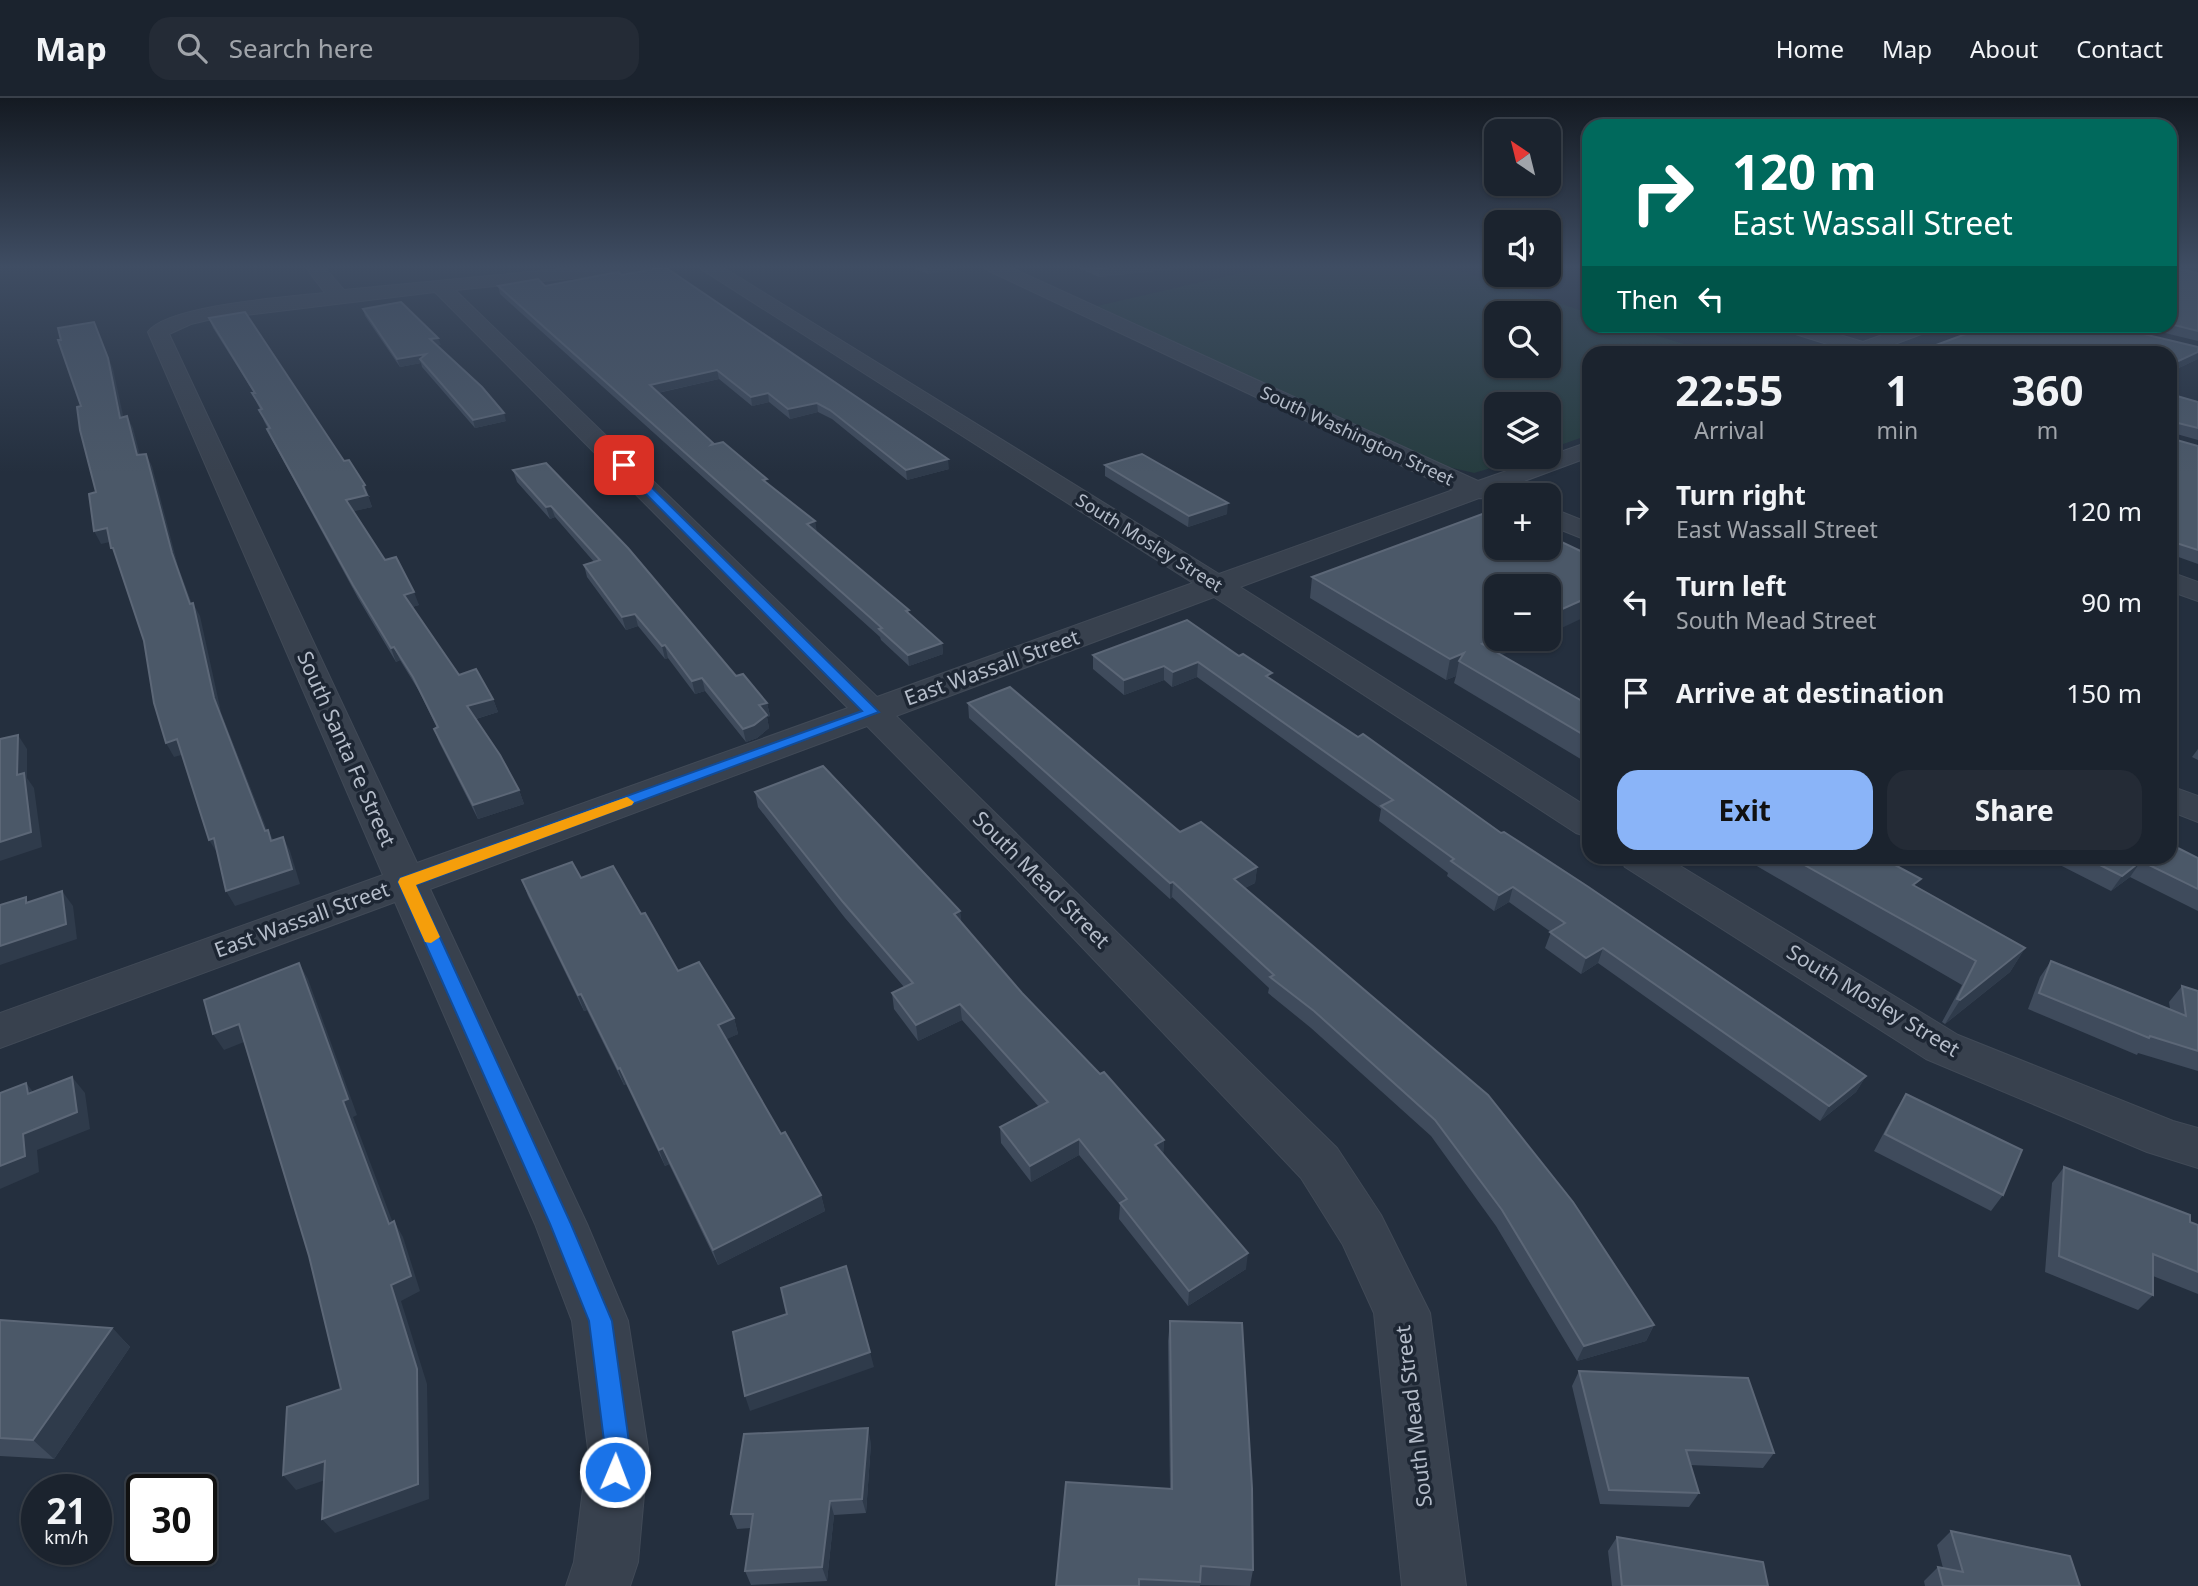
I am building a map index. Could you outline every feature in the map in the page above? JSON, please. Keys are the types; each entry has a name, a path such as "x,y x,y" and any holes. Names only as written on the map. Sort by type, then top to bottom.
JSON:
{"street":[{"name":"South Santa Fe Street","path":"159,334 561,1224 600,1321 618,1449 606,1562 598,1586"},
{"name":"South Mead Street","path":"489,334 1022,860 1319,1163 1363,1231 1402,1313 1434,1586"},
{"name":"South Mosley Street","path":"817,334 1217,586 1582,821"},
{"name":"South Washington Street","path":"1140,334 1444,477 1484,491"},
{"path":"1814,334 1848,346"},
{"path":"1879,346 1906,334"},
{"name":"East Wassall Street","path":"1508,483 1582,452"},
{"name":"East Wassall Street","path":"0,1031 1217,586 1484,493"},
{"path":"1561,520 1582,530"},
{"path":"2177,584 2198,592"},
{"path":"2177,800 2198,810"},
{"name":"South Mosley Street","path":"1649,864 1942,1047 2164,1138 2198,1148"}],"green space":[{"path":"1158,334 1484,334 1484,378 1561,378 1561,334 1654,334 1690,346 1582,346 1582,437 1561,445 1561,392 1484,392 1484,469 1488,469 1474,473 1436,464"}],"building":[{"path":"60,334 99,334 108,358 120,418 127,416 137,455 146,454 172,553 190,604 193,603 214,698 265,831 268,830 271,841 283,837 292,869 226,891 214,838 209,840 177,739 166,743 154,703 144,641 111,548 107,528 94,531 89,494 96,492 80,430 77,407 81,406 58,340 61,340"},
{"path":"219,334 260,334 344,461 349,460 365,485 363,486 367,495 346,500 385,560 396,557 414,592 404,595 459,675 476,669 493,699 467,706 500,755 519,790 473,805 434,729 438,727 413,677 394,647 391,648 353,585 267,429 270,428 259,410 262,409 252,393 255,393"},
{"path":"380,334 434,334 438,338 430,339 482,387 504,413 473,420 420,359 426,354 397,359"},
{"path":"552,334 764,334 948,459 906,470 830,410 817,403 788,409 768,393 751,397 717,370 650,385 713,443 711,445 723,442 767,479 763,480 815,521 807,524 909,610 906,611 942,643 908,655 879,629 882,628"},
{"path":"1964,334 2145,334 2198,347 2198,352 2177,362 2177,346 1939,344"},
{"path":"2177,396 2198,402 2198,428 2177,423"},
{"path":"2177,440 2198,446 2198,550 2177,543"},
{"path":"1142,454 1228,503 1189,516 1105,465"},
{"path":"546,463 628,548 736,676 743,674 767,703 759,705 767,715 743,729 702,678 692,681 665,645 662,646 635,614 622,617 584,565 600,560 551,506 546,507 513,470"},
{"path":"1484,513 1484,560 1561,560 1561,542 1582,552 1582,600 1561,610 1561,574 1484,574 1482,644 1484,651 1494,651 1582,701 1582,734 1459,661 1464,653 1450,659 1312,577"},
{"path":"1187,620 1239,656 1243,654 1272,673 1266,676 1358,737 1363,734 1501,833 1504,832 1587,886 1866,1076 1829,1106 1603,948 1586,958 1550,932 1565,923 1513,887 1499,895 1451,861 1454,859 1381,806 1393,800 1198,662 1173,672 1164,666 1124,680 1093,655"},
{"path":"1010,687 1180,832 1201,822 1257,867 1234,879 1488,1095 1573,1202 1654,1325 1584,1346 1502,1210 1435,1120 1314,1011 1270,977 1274,975 1173,882 1170,883 968,703"},
{"path":"18,735 17,775 24,773 31,832 0,842 0,739"},
{"path":"823,766 960,911 954,914 1022,993 1100,1074 1104,1072 1164,1140 1155,1145 1248,1253 1189,1291 1120,1203 1127,1199 1079,1139 1030,1166 1000,1127 1048,1102 960,1004 916,1025 892,993 913,983 843,902 755,792"},
{"path":"2177,848 2198,858 2198,889 2147,864 2177,864"},
{"path":"572,862 581,878 613,866 641,914 645,913 678,971 699,962 734,1018 718,1025 781,1134 785,1132 821,1195 713,1250 663,1148 659,1150 620,1068 618,1069 581,994 578,995 522,880"},
{"path":"1803,864 1893,864 1921,879 1913,885 2025,948 1960,1000 1957,999 1976,961"},
{"path":"2098,864 2137,864 2122,876"},
{"path":"62,891 66,924 0,946 0,905 26,897 26,903"},
{"path":"2051,961 2186,1016 2182,986 2198,991 2198,1051 2150,1036 2149,1038 2039,993"},
{"path":"299,963 348,1099 343,1101 389,1224 394,1221 411,1276 391,1285 417,1369 418,1484 322,1519 325,1461 283,1475 287,1407 341,1389 309,1256 239,1024 213,1034 204,1000"},
{"path":"72,1077 77,1112 23,1134 25,1156 0,1166 0,1093 26,1083 28,1094"},
{"path":"1906,1094 2022,1150 2003,1195 1885,1134"},
{"path":"2064,1167 2190,1215 2190,1222 2198,1225 2198,1272 2153,1254 2153,1295 2059,1256"},
{"path":"846,1266 870,1352 745,1396 733,1332 787,1314 781,1288"},
{"path":"0,1320 112,1328 33,1440 0,1438"},
{"path":"1170,1321 1242,1323 1252,1488 1253,1570 1201,1566 1200,1582 1139,1579 1139,1586 1056,1586 1066,1482 1172,1489"},
{"path":"1579,1371 1748,1378 1774,1453 1686,1450 1699,1493 1609,1490"},
{"path":"868,1428 862,1499 830,1501 822,1567 745,1571 753,1514 731,1514 744,1434"},
{"path":"1951,1531 2070,1556 2080,1586 1943,1586 1938,1567 1963,1572"},
{"path":"1617,1537 1763,1562 1768,1586 1622,1586"}],"slow traffic":[{"path":"431,937 406,882 627,802"}],"route":[{"path":"615,1472 618,1449 600,1321 561,1224 406,882 872,712 624,465"}]}
